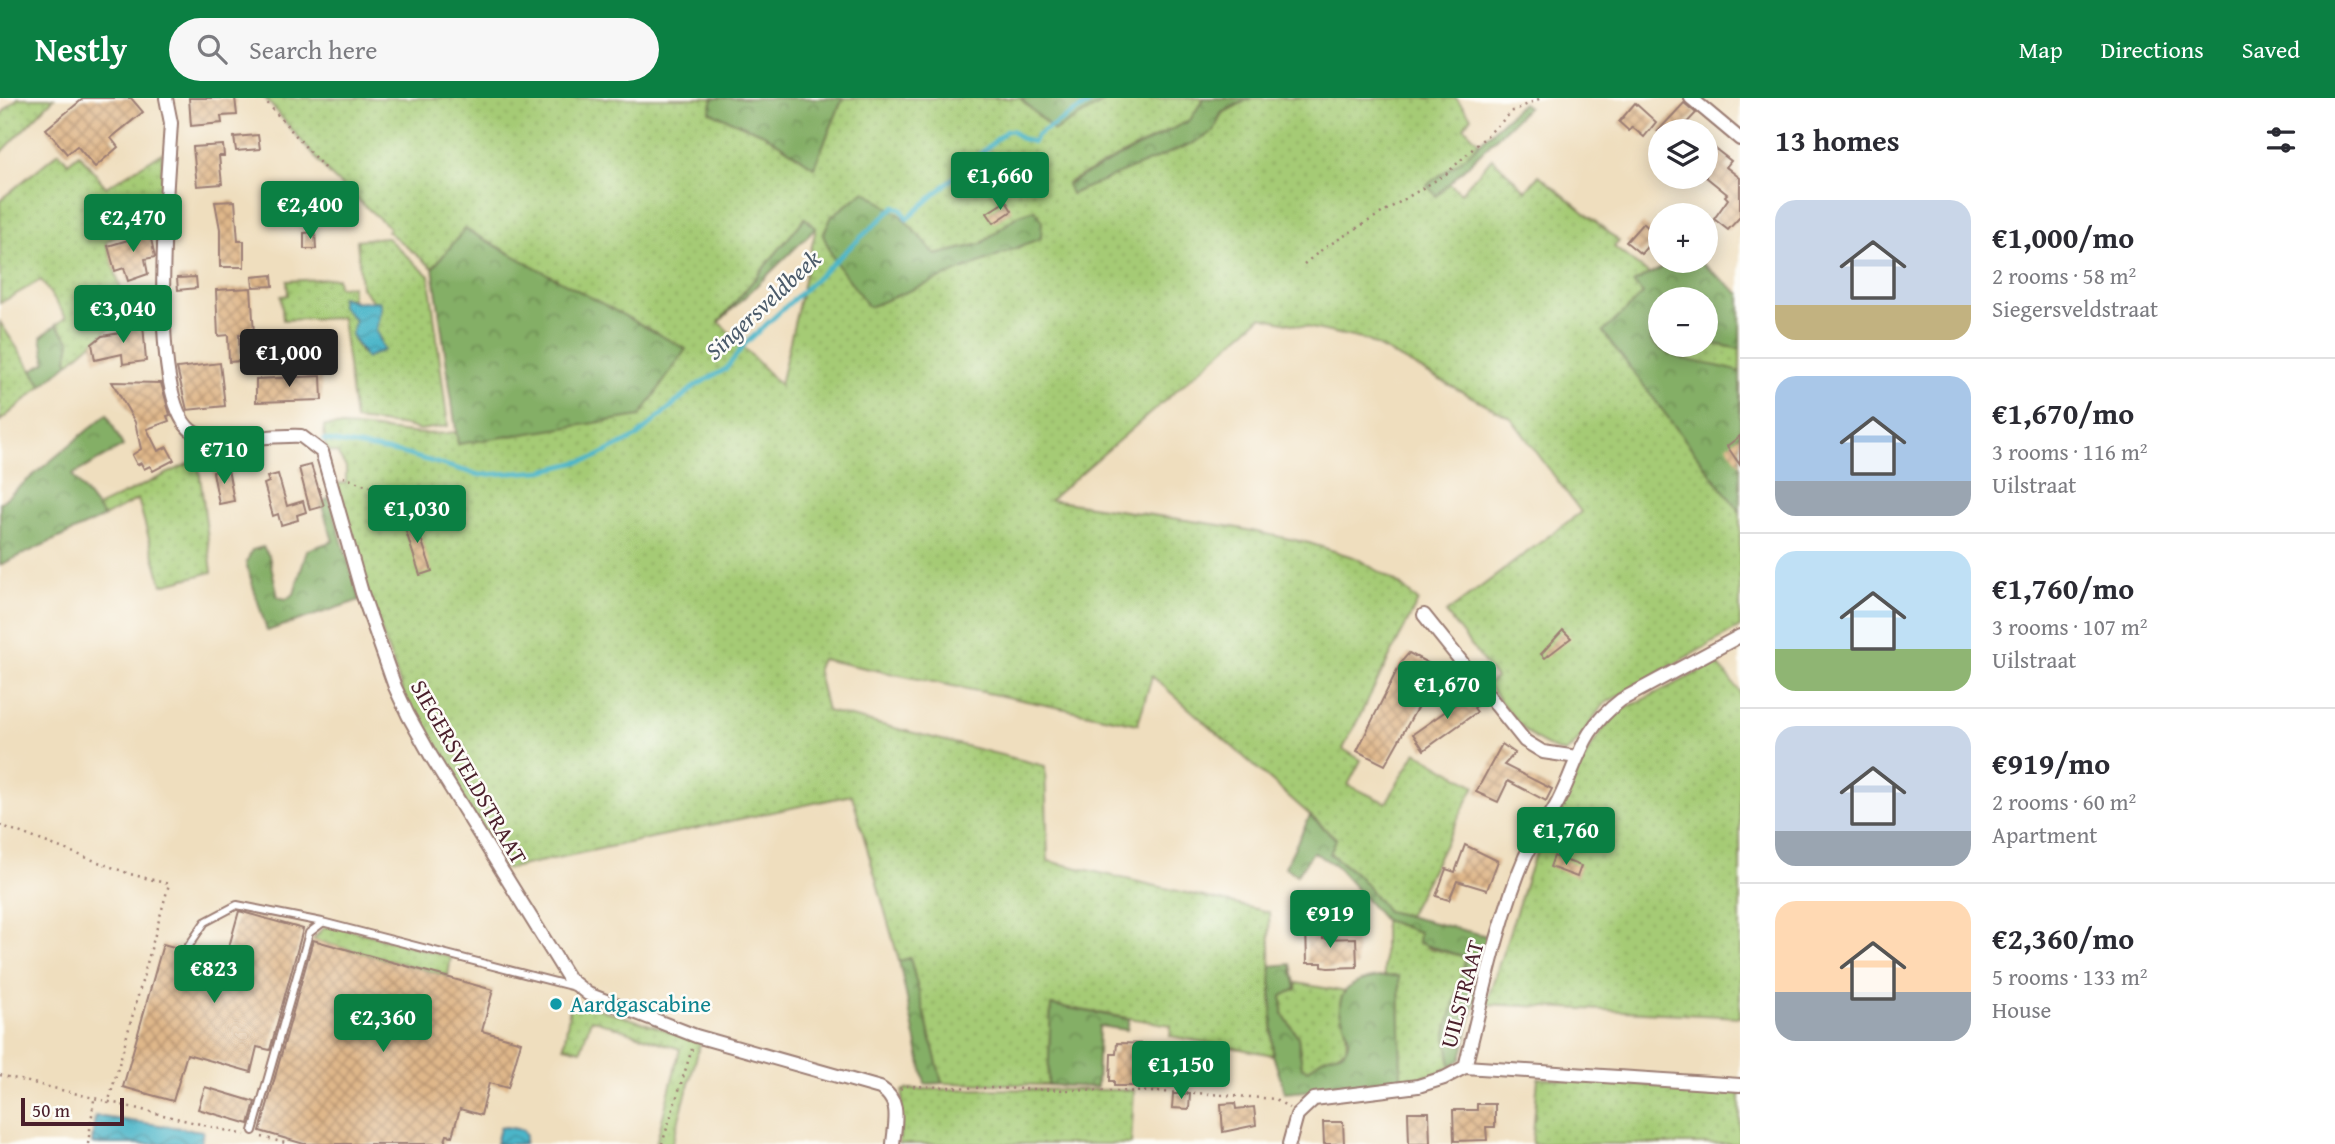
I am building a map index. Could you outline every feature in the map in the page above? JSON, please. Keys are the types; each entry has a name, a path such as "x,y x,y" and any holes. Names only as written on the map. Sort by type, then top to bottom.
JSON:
{"street":[{"name":"SIEGERSVELDSTRAAT","path":"166,98 170,123 163,301 165,359 175,411 185,427 197,434 213,438 301,436 322,452 362,593 395,687 431,756 564,971 577,987 617,1007 696,1036 880,1088 889,1094"},
{"path":"1691,98 1740,139"},
{"path":"1424,615 1525,741 1543,752 1577,757"},
{"name":"UILSTRAAT","path":"1740,635 1612,707 1587,732 1558,802 1526,856 1497,942 1465,1067 1740,1085"},
{"path":"1289,1144 1297,1115 1314,1098 1418,1086 1444,1079 1465,1067"},
{"path":"889,1094 896,1110 893,1144"}],"lane":[{"path":"188,947 205,922 237,905 322,922 577,987"},
{"path":"253,1131 310,933 322,922"}],"path":[{"path":"263,98 324,169"},
{"path":"1304,264 1324,248 1446,174 1513,111 1541,98"},
{"path":"325,469 416,503 446,510"},
{"path":"0,825 130,874 169,884 108,1104"},
{"path":"662,1144 696,1036"},
{"path":"0,1075 108,1104 141,1108 289,1144"},
{"path":"889,1094 905,1086 1196,1093 1276,1099 1297,1115"},
{"path":"88,1144 94,1100"}],"green space":[{"path":"18,98 54,98 0,154 0,115"},
{"path":"265,98 713,98 710,112 764,134 814,167 843,98 1020,98 1054,131 1111,98 1204,98 1190,120 1067,183 1072,194 1214,131 1221,114 1251,98 1456,98 1471,117 1464,127 1479,142 1464,158 1427,185 1436,195 1449,183 1461,193 1492,158 1526,191 1539,175 1619,241 1614,247 1649,274 1633,283 1644,294 1604,332 1740,512 1740,627 1604,704 1574,745 1564,753 1539,741 1520,725 1487,684 1496,678 1446,613 1581,512 1511,418 1366,340 1261,317 1050,500 1233,527 1309,543 1356,558 1399,584 1418,601 1343,749 1361,760 1348,785 1386,803 1416,752 1475,786 1408,916 1387,911 1360,877 1330,853 1336,838 1152,676 1138,724 821,659 817,668 827,711 1045,766 1048,861 1269,912 1273,1055 1170,1036 1171,1025 1051,1005 1048,1085 942,1083 910,958 899,961 852,795 506,869 424,735 404,695 355,556 336,484 346,483 346,467 337,453 329,451 325,445 324,426 423,434 456,432 458,444 465,229 433,268 387,231 390,228 333,178","holes":["848,204 936,255 981,244 1017,216 1035,210 1042,220 869,306 832,216","805,218 816,228 780,385 719,322"]},
{"path":"713,98 843,98 814,167 764,134 710,112"},
{"path":"1020,98 1111,98 1054,131"},
{"path":"1204,98 1251,98 1221,113 1214,131 1193,143 1071,194 1067,184 1190,120"},
{"path":"1522,103 1528,107 1436,196 1427,185 1464,158"},
{"path":"59,152 68,163 79,154 106,187 162,153 162,209 106,242 128,312 69,363 67,359 70,341 56,325 66,317 41,280 0,303 0,200"},
{"path":"865,191 901,216 936,255 981,244 1017,216 1035,210 1042,220 1041,238 869,307 834,260 823,235 832,216"},
{"path":"805,218 816,228 719,322"},
{"path":"465,229 686,349 640,416 458,444 433,268"},
{"path":"386,237 429,276 448,426 419,430 355,420 342,318 283,320 281,296 288,295 287,281 337,278 338,287 352,286 352,299 341,298 355,320 351,335 361,353 384,350 376,330 379,301 373,301 361,287 357,240"},
{"path":"1652,273 1714,273 1740,294 1740,349 1718,344 1718,287 1648,287 1648,357 1679,357 1740,372 1740,512 1603,332 1643,294 1633,283"},
{"path":"0,322 42,386 0,421"},
{"path":"56,325 70,341 67,359 69,363 42,386 32,370 46,362 41,337"},
{"path":"1718,344 1740,349 1740,372 1675,357 1718,357"},
{"path":"107,414 123,446 72,475 104,517 0,565 0,503"},
{"path":"198,459 212,572 162,585 138,499 104,517 97,507"},
{"path":"329,498 360,600 267,631 246,563 252,550 263,547 269,556 278,597 286,599 294,594 307,550 333,541 321,503"},
{"path":"1717,663 1740,692 1740,1017 1486,1004 1532,863 1586,755 1602,731 1622,710"},
{"path":"1310,816 1336,839 1330,854 1360,877 1387,911 1491,937 1461,1059 1451,1066 1446,1034 1466,957 1418,943 1419,932 1384,920 1335,865 1313,852 1297,875 1285,867"},
{"path":"1384,920 1419,932 1428,948 1467,957 1446,1034 1451,1066 1438,1073 1401,1082 1399,977 1384,976"},
{"path":"333,925 451,957 448,976 313,940 322,929"},
{"path":"910,958 942,1083 925,1084 899,961"},
{"path":"1291,964 1296,989 1282,996 1283,1014 1298,1037 1302,1068 1308,1070 1321,1059 1346,1048 1348,1034 1340,1011 1345,992 1352,985 1370,978 1399,976 1401,1082 1285,1093 1273,1055 1271,966"},
{"path":"1297,983 1346,992 1343,1013 1346,1048 1308,1070 1302,1068 1298,1037 1283,1014 1282,996 1296,989"},
{"path":"571,1000 701,1041 672,1144 656,1144 680,1049 591,1019 581,1050 564,1046"},
{"path":"1051,1005 1129,1019 1127,1030 1099,1026 1097,1087 1048,1085"},
{"path":"1538,1078 1740,1091 1740,1144 1532,1144"},
{"path":"1134,1090 1131,1144 899,1144 903,1091"}],"water":[{"path":"341,297 357,302 379,301 381,307 376,330 384,350 366,358 351,335 355,320 341,306"},
{"path":"95,1116 203,1131 201,1144 92,1144"},
{"path":"500,1128 523,1130 526,1135 524,1144 496,1144"}],"building":[{"path":"84,98 131,98 143,112 111,138 118,147 95,167 77,146 67,154 46,129"},
{"path":"189,98 235,98 237,115 221,116 222,123 191,126"},
{"path":"1635,103 1653,119 1648,119 1648,132 1644,137 1632,127 1629,131 1619,122"},
{"path":"1684,103 1696,113 1690,119 1669,119"},
{"path":"258,135 260,149 236,151 234,137"},
{"path":"223,145 224,156 219,156 222,184 197,186 193,147"},
{"path":"1718,151 1731,161 1726,167 1740,178 1740,217 1728,230 1718,222 1718,213 1728,199 1725,196 1727,194 1718,187"},
{"path":"235,201 238,241 244,241 244,267 220,267 220,229 215,202"},
{"path":"1006,201 1012,211 994,223 987,213"},
{"path":"1643,223 1648,227 1648,246 1641,254 1626,242"},
{"path":"149,230 155,257 145,259 148,274 128,281 124,268 115,271 108,246 128,240 127,232"},
{"path":"315,232 316,249 304,249 304,233"},
{"path":"272,275 273,286 253,287 252,277"},
{"path":"196,277 197,288 178,290 177,278"},
{"path":"251,288 254,334 239,335 240,361 229,362 228,335 218,336 216,290"},
{"path":"143,324 146,361 123,364 122,354 95,360 92,344 102,336 120,333 125,326"},
{"path":"220,363 225,406 187,410 177,368"},
{"path":"321,376 322,400 256,402 256,379"},
{"path":"112,382 161,383 170,415 167,416 169,421 147,429 158,451 167,447 174,460 153,471 150,466 144,469 141,463 137,465 132,455 141,449 135,422"},
{"path":"1740,436 1740,465 1727,446"},
{"path":"311,465 324,506 310,510 299,468"},
{"path":"228,469 234,501 219,504 213,472"},
{"path":"278,474 287,506 303,501 306,512 297,515 298,520 281,525 278,514 273,516 264,484 269,482 267,477"},
{"path":"413,515 432,571 420,575 402,519"},
{"path":"1563,630 1571,638 1545,658 1541,654"},
{"path":"1409,653 1439,669 1385,765 1357,751 1401,662"},
{"path":"1473,692 1481,702 1474,708 1477,712 1424,750 1413,734"},
{"path":"1502,744 1515,753 1504,765 1552,789 1546,801 1508,781 1498,802 1476,792"},
{"path":"1465,845 1498,861 1487,890 1457,881 1449,900 1436,896 1446,869 1455,872"},
{"path":"1554,856 1581,866 1577,877 1550,867"},
{"path":"239,911 303,929 270,1050 257,1047 251,1072 187,1054 173,1101 123,1087 163,944 225,961"},
{"path":"1306,926 1323,926 1323,939 1356,938 1357,967 1328,968 1322,967 1322,963 1307,963"},
{"path":"313,940 493,990 482,1031 521,1042 508,1088 489,1083 481,1115 460,1109 452,1136 447,1135 444,1144 304,1144 260,1131"},
{"path":"1117,1043 1153,1044 1153,1048 1183,1050 1183,1064 1177,1064 1177,1086 1114,1086 1114,1081 1110,1081 1111,1054 1116,1054"},
{"path":"205,1087 255,1102 249,1124 198,1109"},
{"path":"1173,1094 1190,1094 1189,1109 1172,1108"},
{"path":"1235,1103 1236,1109 1254,1107 1256,1125 1223,1132 1221,1104"},
{"path":"1477,1104 1495,1104 1495,1127 1486,1127 1487,1140 1454,1141 1453,1110 1477,1110"},
{"path":"1408,1112 1429,1112 1430,1144 1409,1144"},
{"path":"1323,1122 1343,1122 1344,1144 1324,1144"}],"waterway":[{"name":"Singersveldbeek","path":"324,440 401,453 480,475 542,471 594,458 636,437 695,386 726,369 745,344 895,206 902,210 907,219 1006,131 1012,130 1020,138 1033,142 1037,135 1098,98"}],"place":[{"name":"Aardgascabine","path":"556,1004"}]}
